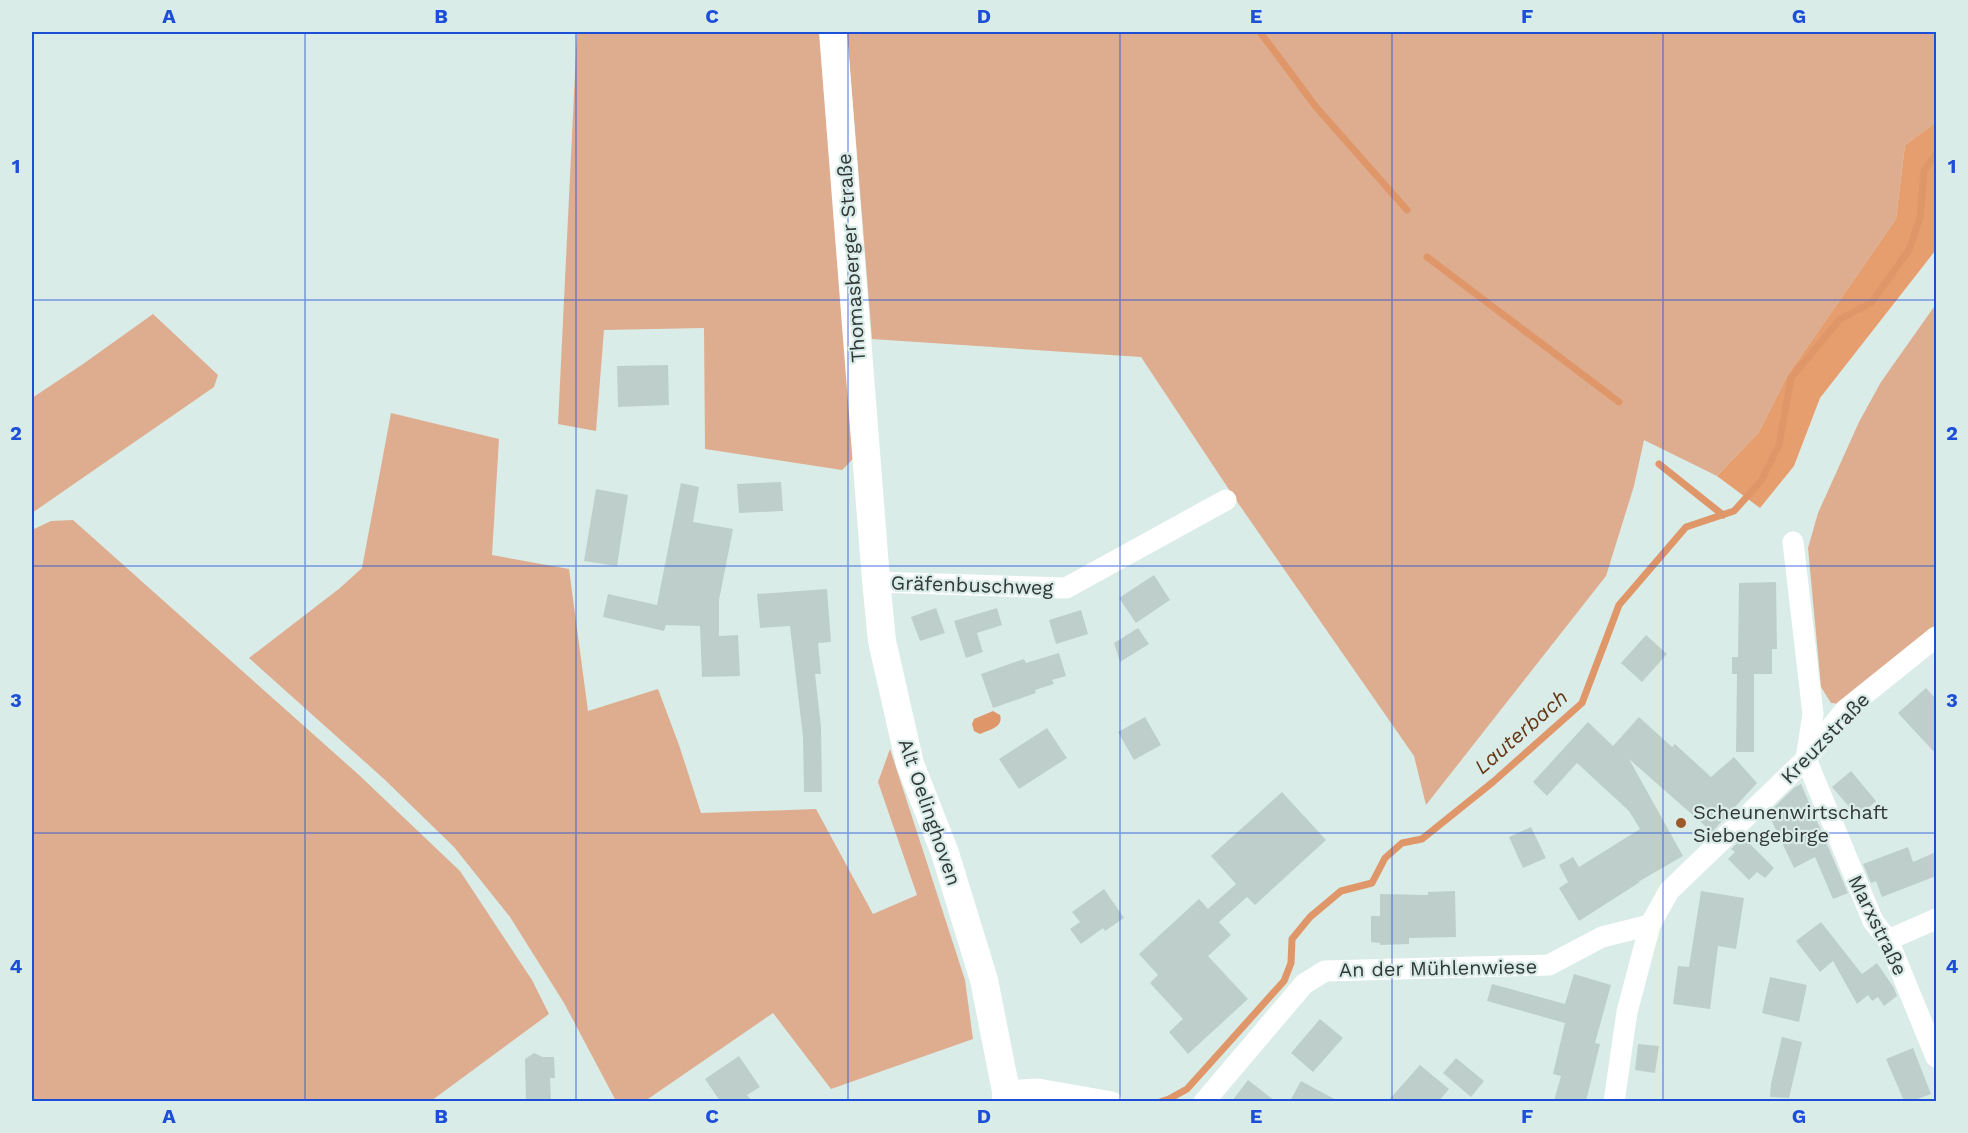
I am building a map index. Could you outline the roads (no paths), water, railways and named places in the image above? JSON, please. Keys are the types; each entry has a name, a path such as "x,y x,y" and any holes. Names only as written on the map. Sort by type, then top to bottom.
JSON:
{"main road":[{"name":"Thomasberger Straße","path":"833,32 869,484"},
{"name":"Alt Oelinghoven","path":"869,484 882,641 910,764 945,853 984,980 1006,1096"}],"street":[{"name":"Gräfenbuschweg","path":"876,582 1066,588 1226,500"},
{"path":"1793,542 1813,714 1806,759"},
{"name":"Kreuzstraße","path":"1614,1101 1627,1012 1650,925 1669,891 1806,759 1845,710 1936,637"},
{"name":"Marxstraße","path":"1806,759 1873,921 1888,940 1936,1058"},
{"path":"1888,940 1936,919"},
{"name":"An der Mühlenwiese","path":"1204,1101 1304,984 1325,971 1549,965 1602,937 1650,925"},
{"path":"1006,1096 1038,1089 1112,1101"}],"waterway":[{"path":"1260,32 1316,107 1407,210"},
{"name":"Lauterbach","path":"1160,1102 1187,1089 1284,981 1291,963 1292,939 1310,917 1341,891 1372,883 1385,858 1402,843 1422,839 1493,782 1582,703 1619,605 1686,527 1734,511 1761,481 1779,445 1791,378 1840,319 1871,303 1909,250 1920,218 1924,171 1936,154"},
{"path":"1427,257 1619,402"},
{"path":"1659,464 1723,515"}],"place":[{"name":"Scheunenwirtschaft Siebengebirge","path":"1681,823"}]}
